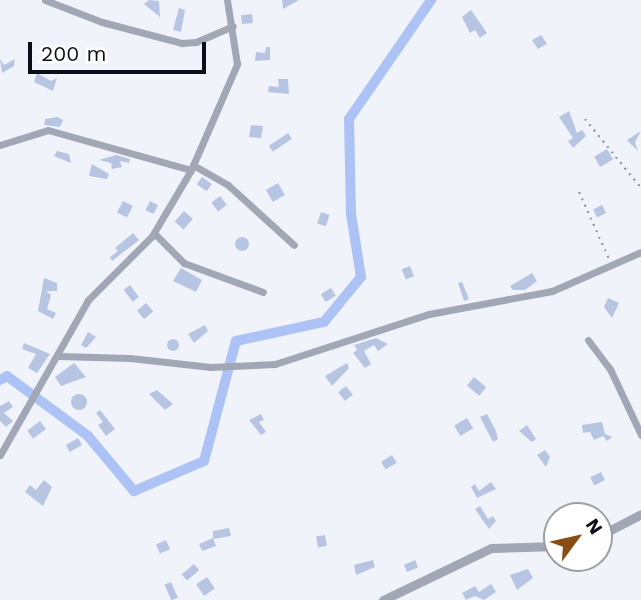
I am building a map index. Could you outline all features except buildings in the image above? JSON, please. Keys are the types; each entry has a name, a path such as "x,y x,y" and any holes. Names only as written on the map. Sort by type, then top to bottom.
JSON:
{"street":[{"path":"45,0 102,22 182,43 196,42 233,26"},
{"path":"0,455 59,356 88,300 154,233 192,168 237,64 227,0"},
{"path":"0,145 48,130 192,168 228,185 293,245"},
{"path":"154,233 184,262 263,292"},
{"path":"59,356 130,358 210,367 265,366 429,314 552,291 641,252"},
{"path":"588,340 610,369 641,435"},
{"path":"613,529 641,514"},
{"path":"383,600 492,548 543,546"}],"path":[{"path":"585,119 641,188"},
{"path":"579,192 612,267"}],"waterway":[{"path":"0,380 7,376 88,436 134,491 204,461 236,341 324,322 361,277 351,214 349,119 431,0"}]}
